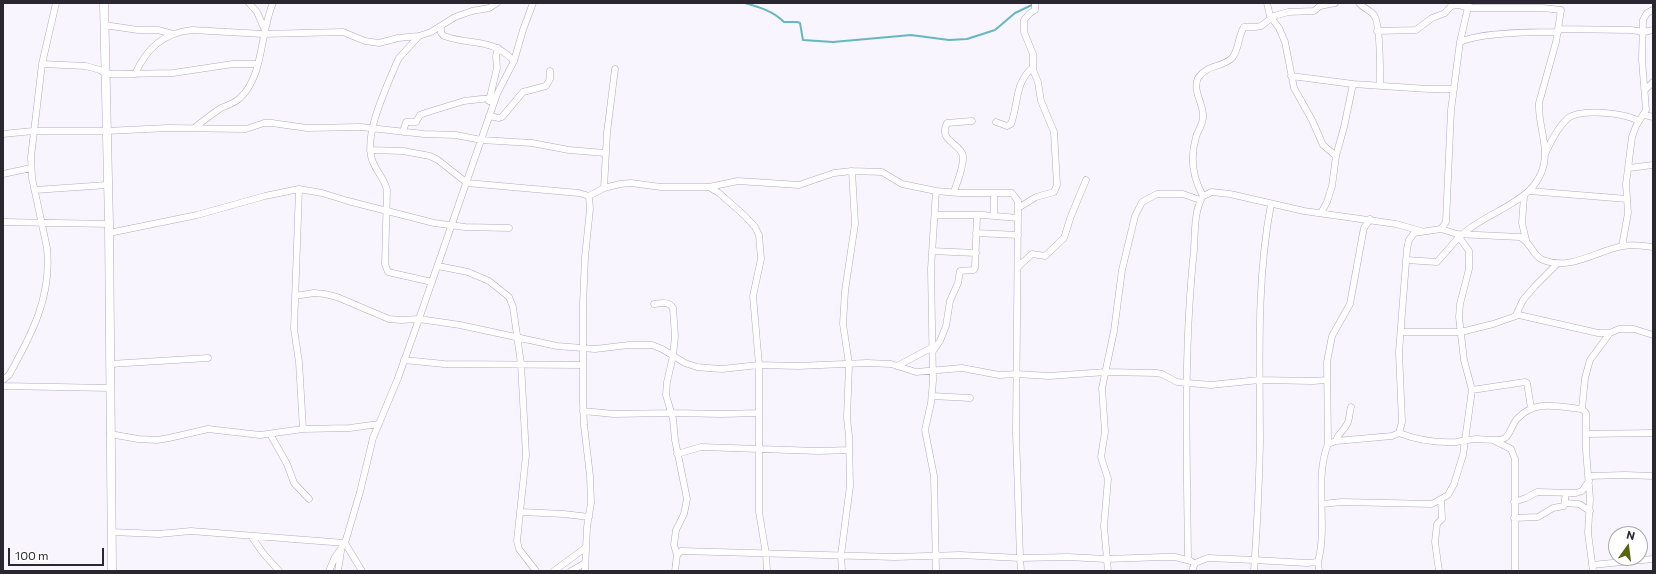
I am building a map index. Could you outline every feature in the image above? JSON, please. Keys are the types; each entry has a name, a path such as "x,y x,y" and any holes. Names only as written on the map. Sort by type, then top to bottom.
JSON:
{"street":[{"path":"3,380 9,375 37,321 46,286 48,258 31,168 33,131 42,64 56,3"},
{"path":"104,3 109,228 112,571"},
{"path":"249,3 258,12 264,31"},
{"path":"194,128 216,112 240,98 250,84 258,64 264,31 273,3"},
{"path":"135,74 147,52 156,43 173,34 192,30 343,32 365,41 379,43 398,38 419,36 431,32 455,17 472,11 489,8 497,3"},
{"path":"338,571 343,545 360,492 371,445 438,266 490,113 497,94 514,61 533,3"},
{"path":"1018,208 1036,197 1054,192 1057,185 1054,132 1043,109 1039,96 1038,82 1033,67 1033,54 1024,32 1026,16 1035,10 1035,3"},
{"path":"1267,3 1269,12 1279,28 1285,42 1294,88 1312,120 1323,145 1336,156"},
{"path":"1188,560 1187,383 1191,272 1201,198 1196,184 1193,166 1196,136 1203,116 1197,93 1197,81 1208,69 1232,58 1244,27 1262,26 1272,18 1288,12 1314,11 1320,5 1335,3"},
{"path":"1359,3 1374,15 1377,31 1380,85"},
{"path":"1447,3 1469,6 1543,8 1561,10 1558,31 1539,111 1545,154"},
{"path":"1377,31 1416,30 1432,18 1445,13 1454,5"},
{"path":"1441,229 1446,222 1451,110 1460,42 1469,6"},
{"path":"1622,246 1628,213 1626,184 1632,137 1639,121 1645,114 1647,104 1642,60 1644,16 1649,11 1653,10"},
{"path":"104,25 138,30 158,30 173,34"},
{"path":"441,27 441,33 444,36 484,43 506,52 514,61"},
{"path":"1460,42 1478,36 1524,33 1631,30 1644,32 1653,30"},
{"path":"419,36 399,58 396,64 382,97 370,150 372,158 385,183 387,199 385,264 388,272 432,282"},
{"path":"490,113 490,98 497,68 498,48"},
{"path":"42,64 86,66 106,74 173,73 233,64 258,64"},
{"path":"996,122 1007,126 1011,124 1018,89 1025,75 1033,67"},
{"path":"604,188 605,153 615,70"},
{"path":"490,113 499,118 502,117 523,92 546,86 550,79 550,71"},
{"path":"1291,76 1352,84 1428,89 1454,89"},
{"path":"1645,90 1653,82"},
{"path":"1320,213 1327,202 1332,186 1336,156 1344,127 1352,84"},
{"path":"403,132 406,122 416,122 420,115 425,113 464,101 490,98"},
{"path":"1406,260 1437,262 1460,235 1514,203 1526,194 1536,181 1542,169 1545,154 1551,141 1565,121 1581,113 1598,113 1626,117 1639,121"},
{"path":"1645,114 1653,117"},
{"path":"954,192 963,158 959,148 949,141 946,136 946,126 947,123 951,121 972,120"},
{"path":"3,134 33,131 106,131 194,128 246,129 264,123 272,123 320,129 374,128 432,135 456,135 481,140 532,143 569,150 605,153"},
{"path":"370,150 403,151 430,156 438,160 466,183 566,191 589,196 604,188 630,183 661,187 709,187 738,181 799,185 824,175 852,171 882,172 902,184 936,190 994,194 1012,193 1018,201 1016,433 1021,571"},
{"path":"1629,168 1653,165"},
{"path":"3,174 31,168"},
{"path":"842,571 841,555 849,498 849,436 847,418 849,364 843,324 845,290 856,224 852,171"},
{"path":"1018,267 1032,254 1045,256 1064,238 1071,216 1086,180"},
{"path":"35,190 107,185"},
{"path":"709,187 719,192 745,216 755,227 759,235 761,259 754,296 758,365 759,512 766,554 766,571"},
{"path":"299,189 294,329 299,362 303,429"},
{"path":"3,222 42,223 109,228 197,215 276,193 299,189 322,193 386,211 452,225 509,228"},
{"path":"936,190 932,250 934,370 932,396 925,430 934,476 936,571"},
{"path":"1108,571 1104,512 1108,479 1101,457 1105,432 1102,388 1117,318 1122,270 1138,208 1142,202 1157,194 1183,194 1201,198 1212,192 1230,194 1271,204 1320,213 1370,219 1421,231"},
{"path":"994,194 994,215"},
{"path":"1526,194 1627,199"},
{"path":"1526,194 1522,223 1526,240 1541,260 1558,263 1576,261 1622,246 1634,245 1653,247"},
{"path":"585,571 585,548 591,503 590,476 583,411 582,349 589,196"},
{"path":"1254,571 1260,444 1259,380 1263,269 1267,223 1271,204"},
{"path":"934,215 994,215 1018,218"},
{"path":"897,366 933,349 940,341 946,326 950,301 958,283 960,271 974,270 976,265 977,215"},
{"path":"1319,571 1318,562 1321,543 1325,456 1328,444 1326,380 1327,362 1332,336 1350,304 1364,228 1370,219"},
{"path":"1328,444 1336,441 1392,436 1398,433 1402,422 1399,372 1406,260 1409,240 1414,233 1441,229 1460,235 1520,237 1526,240"},
{"path":"976,233 1018,235"},
{"path":"1322,504 1342,502 1420,505 1432,504 1448,495 1454,484 1461,465 1466,440 1472,390 1466,371 1461,332 1460,308 1468,269 1469,251 1460,235"},
{"path":"932,250 976,253"},
{"path":"1516,315 1523,300 1530,291 1558,263"},
{"path":"438,266 468,272 483,278 509,297 514,307 521,364 526,455 522,486 518,545 536,571"},
{"path":"294,296 325,294 337,297 389,319 419,319 460,325 517,339 557,346 582,349 641,344 652,345 662,348 685,363 697,367 708,368 758,365 798,366 885,364 916,372 962,368 999,375 1017,374 1049,376 1106,372 1156,373 1162,374 1177,382 1187,383 1222,384 1259,380 1326,380"},
{"path":"654,304 669,303 673,308 675,331 673,356 667,382 666,395 671,413 677,454 685,482 687,499 684,514 676,530 674,545 676,555 675,571"},
{"path":"1401,332 1461,332 1493,324 1516,315 1524,315 1598,333 1610,333"},
{"path":"1582,409 1590,360 1610,333 1614,330 1634,329 1653,335"},
{"path":"110,364 208,358"},
{"path":"404,360 444,364 582,365"},
{"path":"1472,390 1525,382 1527,383 1531,408"},
{"path":"3,386 110,388"},
{"path":"932,396 970,398"},
{"path":"1398,433 1428,441 1475,439 1500,440 1505,438 1518,418 1531,408 1544,406 1582,409 1586,413 1590,510 1588,533 1593,568 1653,559"},
{"path":"1336,441 1337,437 1349,421 1351,407"},
{"path":"583,411 614,414 759,413"},
{"path":"110,434 138,439 157,440 208,429 255,435 303,429 350,428 379,424"},
{"path":"1586,434 1653,433"},
{"path":"270,434 287,464 294,483 309,500"},
{"path":"1490,439 1508,447 1513,453 1515,571"},
{"path":"677,454 702,447 819,451 849,450"},
{"path":"1589,478 1625,475 1653,476"},
{"path":"1514,518 1538,517 1552,508 1564,506 1565,503 1582,491 1589,478"},
{"path":"1514,502 1537,492 1576,493 1582,491"},
{"path":"1565,503 1566,493"},
{"path":"1439,571 1435,542 1437,524 1442,519 1441,500"},
{"path":"1565,503 1579,504 1590,510"},
{"path":"521,512 589,517"},
{"path":"111,532 159,534 190,530 343,545 362,571"},
{"path":"251,536 263,553 279,571"},
{"path":"328,571 343,545"},
{"path":"554,571 585,548"},
{"path":"676,555 681,551 895,557 960,555 1020,558 1106,559 1163,557 1188,560 1195,563 1208,558 1307,563 1318,562"},
{"path":"570,571 585,563"},
{"path":"1192,571 1195,563"}],"waterway":[{"path":"745,3 771,12 784,22 800,23 803,40 833,42 911,35 949,40 967,39 995,30 1015,13 1034,4"}]}
